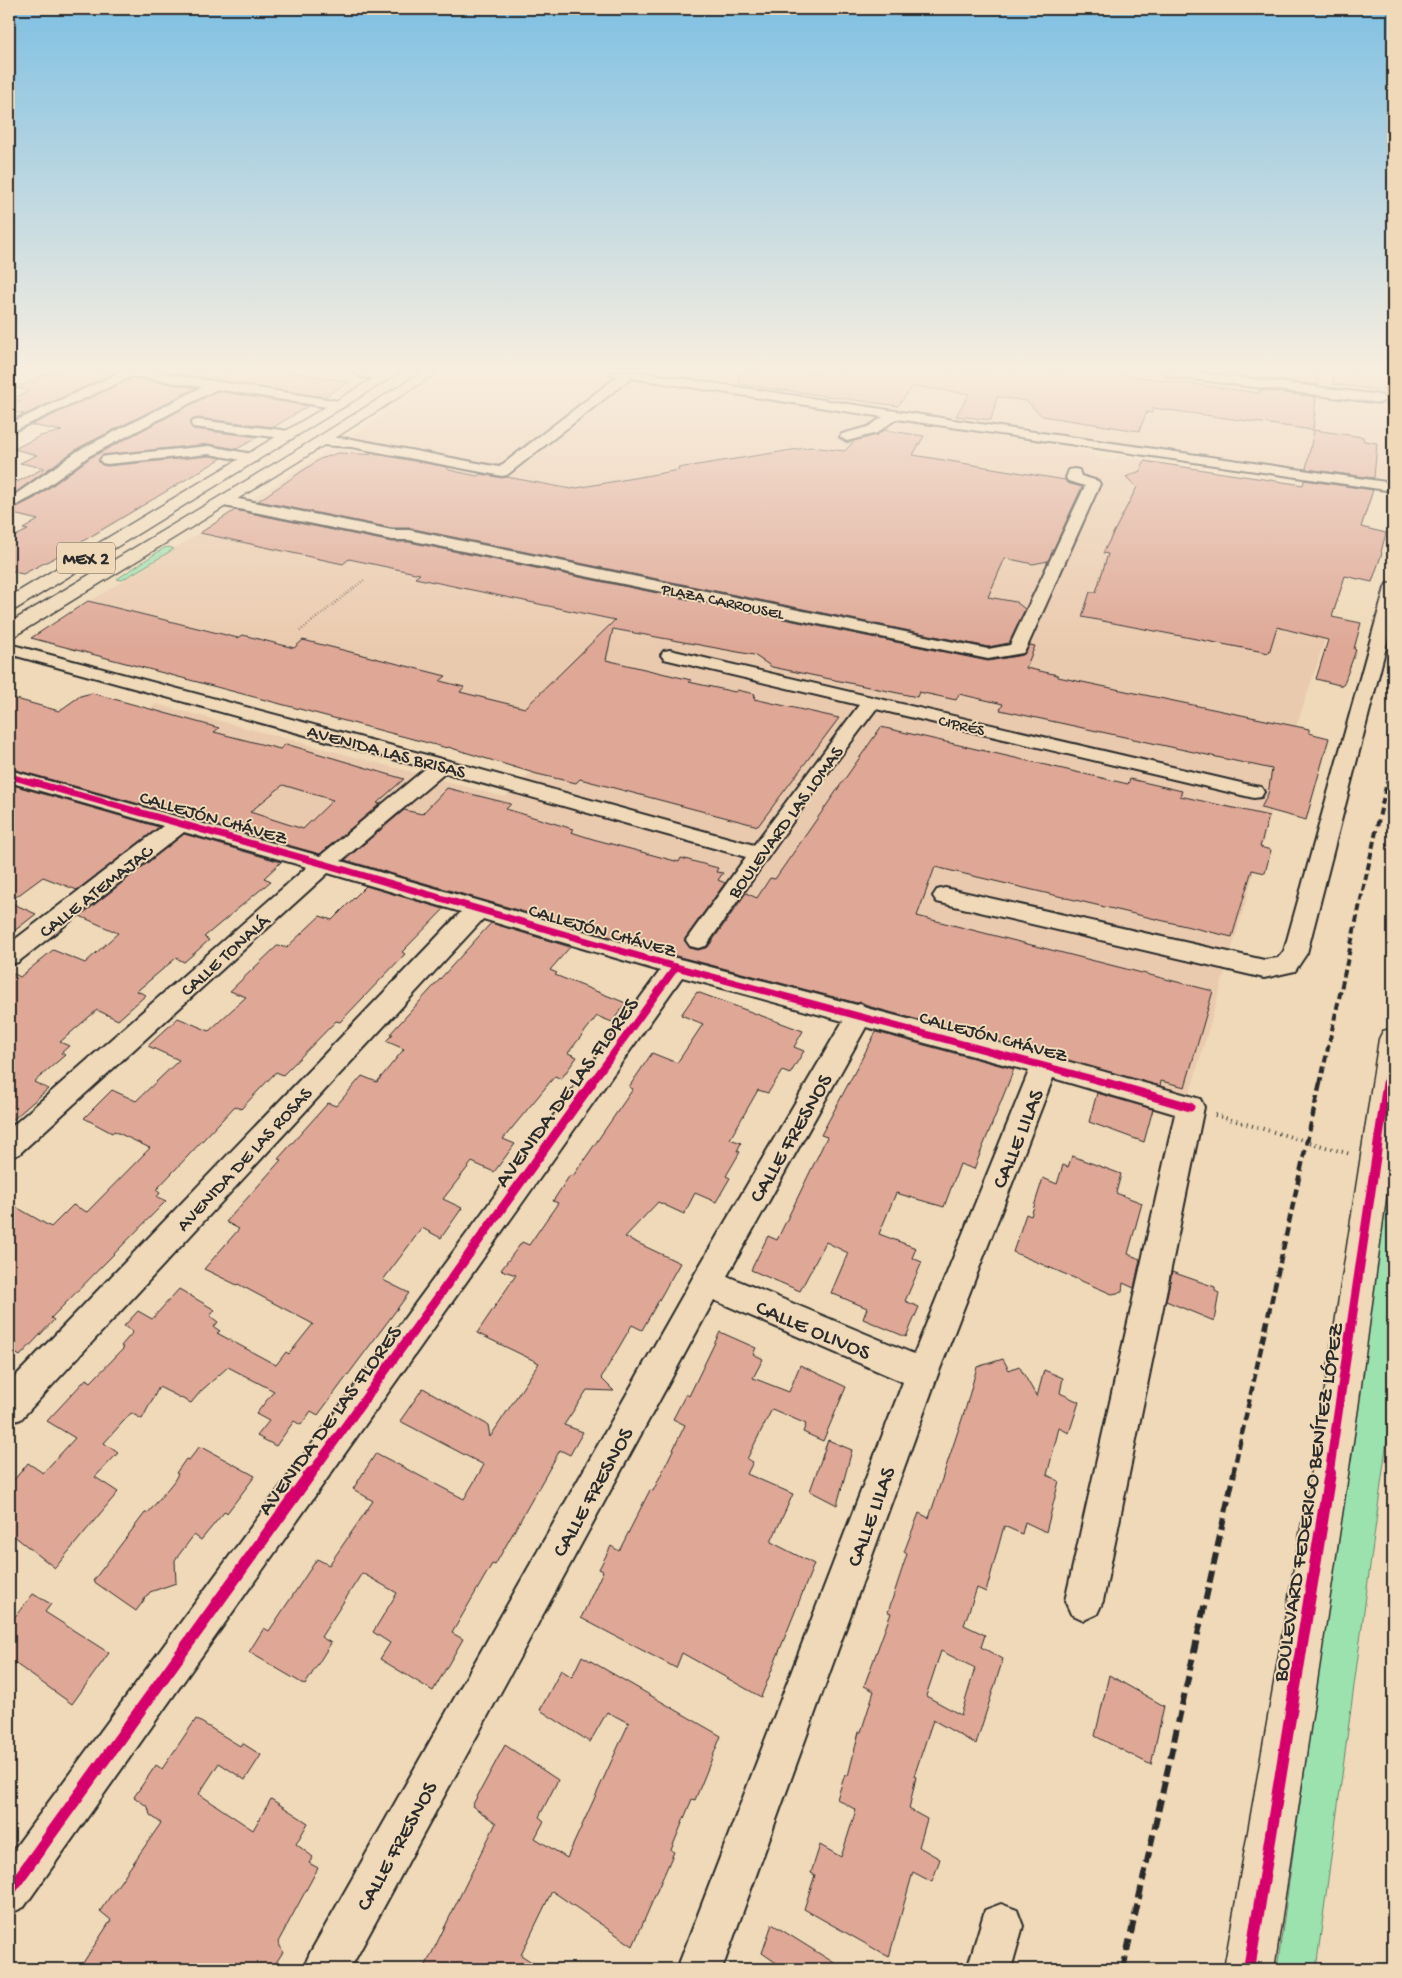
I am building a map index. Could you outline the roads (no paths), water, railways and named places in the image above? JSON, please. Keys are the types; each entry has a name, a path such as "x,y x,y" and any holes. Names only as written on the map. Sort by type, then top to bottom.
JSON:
{"main road":[{"name":"MEX 2","path":"9,605 242,464"},
{"name":"MEX 2","path":"10,643 224,501 283,464"},
{"name":"BOULEVARD FEDERICO BENÍTEZ LÓPEZ","path":"1249,1969 1340,1408 1393,1039"}],"street":[{"path":"9,506 27,496 68,464"},
{"path":"462,464 502,472 513,464"},
{"path":"516,475 529,464"},
{"path":"1219,464 1393,487"},
{"name":"PLAZA CARROUSEL","path":"224,501 392,535 429,539 988,654 1017,649 1093,484 1073,478 1074,473"},
{"path":"945,896 1264,969 1286,965 1295,953 1393,588"},
{"name":"AVENIDA LAS BRISAS","path":"10,643 761,854"},
{"name":"CIPRÉS","path":"670,655 1254,792"},
{"name":"BOULEVARD LAS LOMAS","path":"698,940 810,784 871,703"},
{"name":"CALLE TONALÁ","path":"9,1146 324,864 442,765"},
{"name":"CALLEJÓN CHÁVEZ","path":"9,776 324,864 676,967 860,1014 1045,1065 1190,1108 1084,1601"},
{"name":"CALLE ATEMAJAC","path":"9,956 181,824"},
{"name":"AVENIDA DE LAS ROSAS","path":"9,1407 478,910"},
{"name":"AVENIDA DE LAS FLORES","path":"12,1883 676,967"},
{"name":"CALLE FRESNOS","path":"326,1969 706,1282 860,1014"},
{"name":"CALLE LILAS","path":"700,1969 922,1374 1045,1065"},
{"name":"CALLE OLIVOS","path":"706,1282 922,1374"},
{"path":"989,1969 1001,1926"}],"railway":[{"path":"1387,784 1393,756"},
{"path":"1320,1084 1387,782"},
{"path":"1233,1474 1320,1083"},
{"path":"1123,1969 1234,1473"}]}
